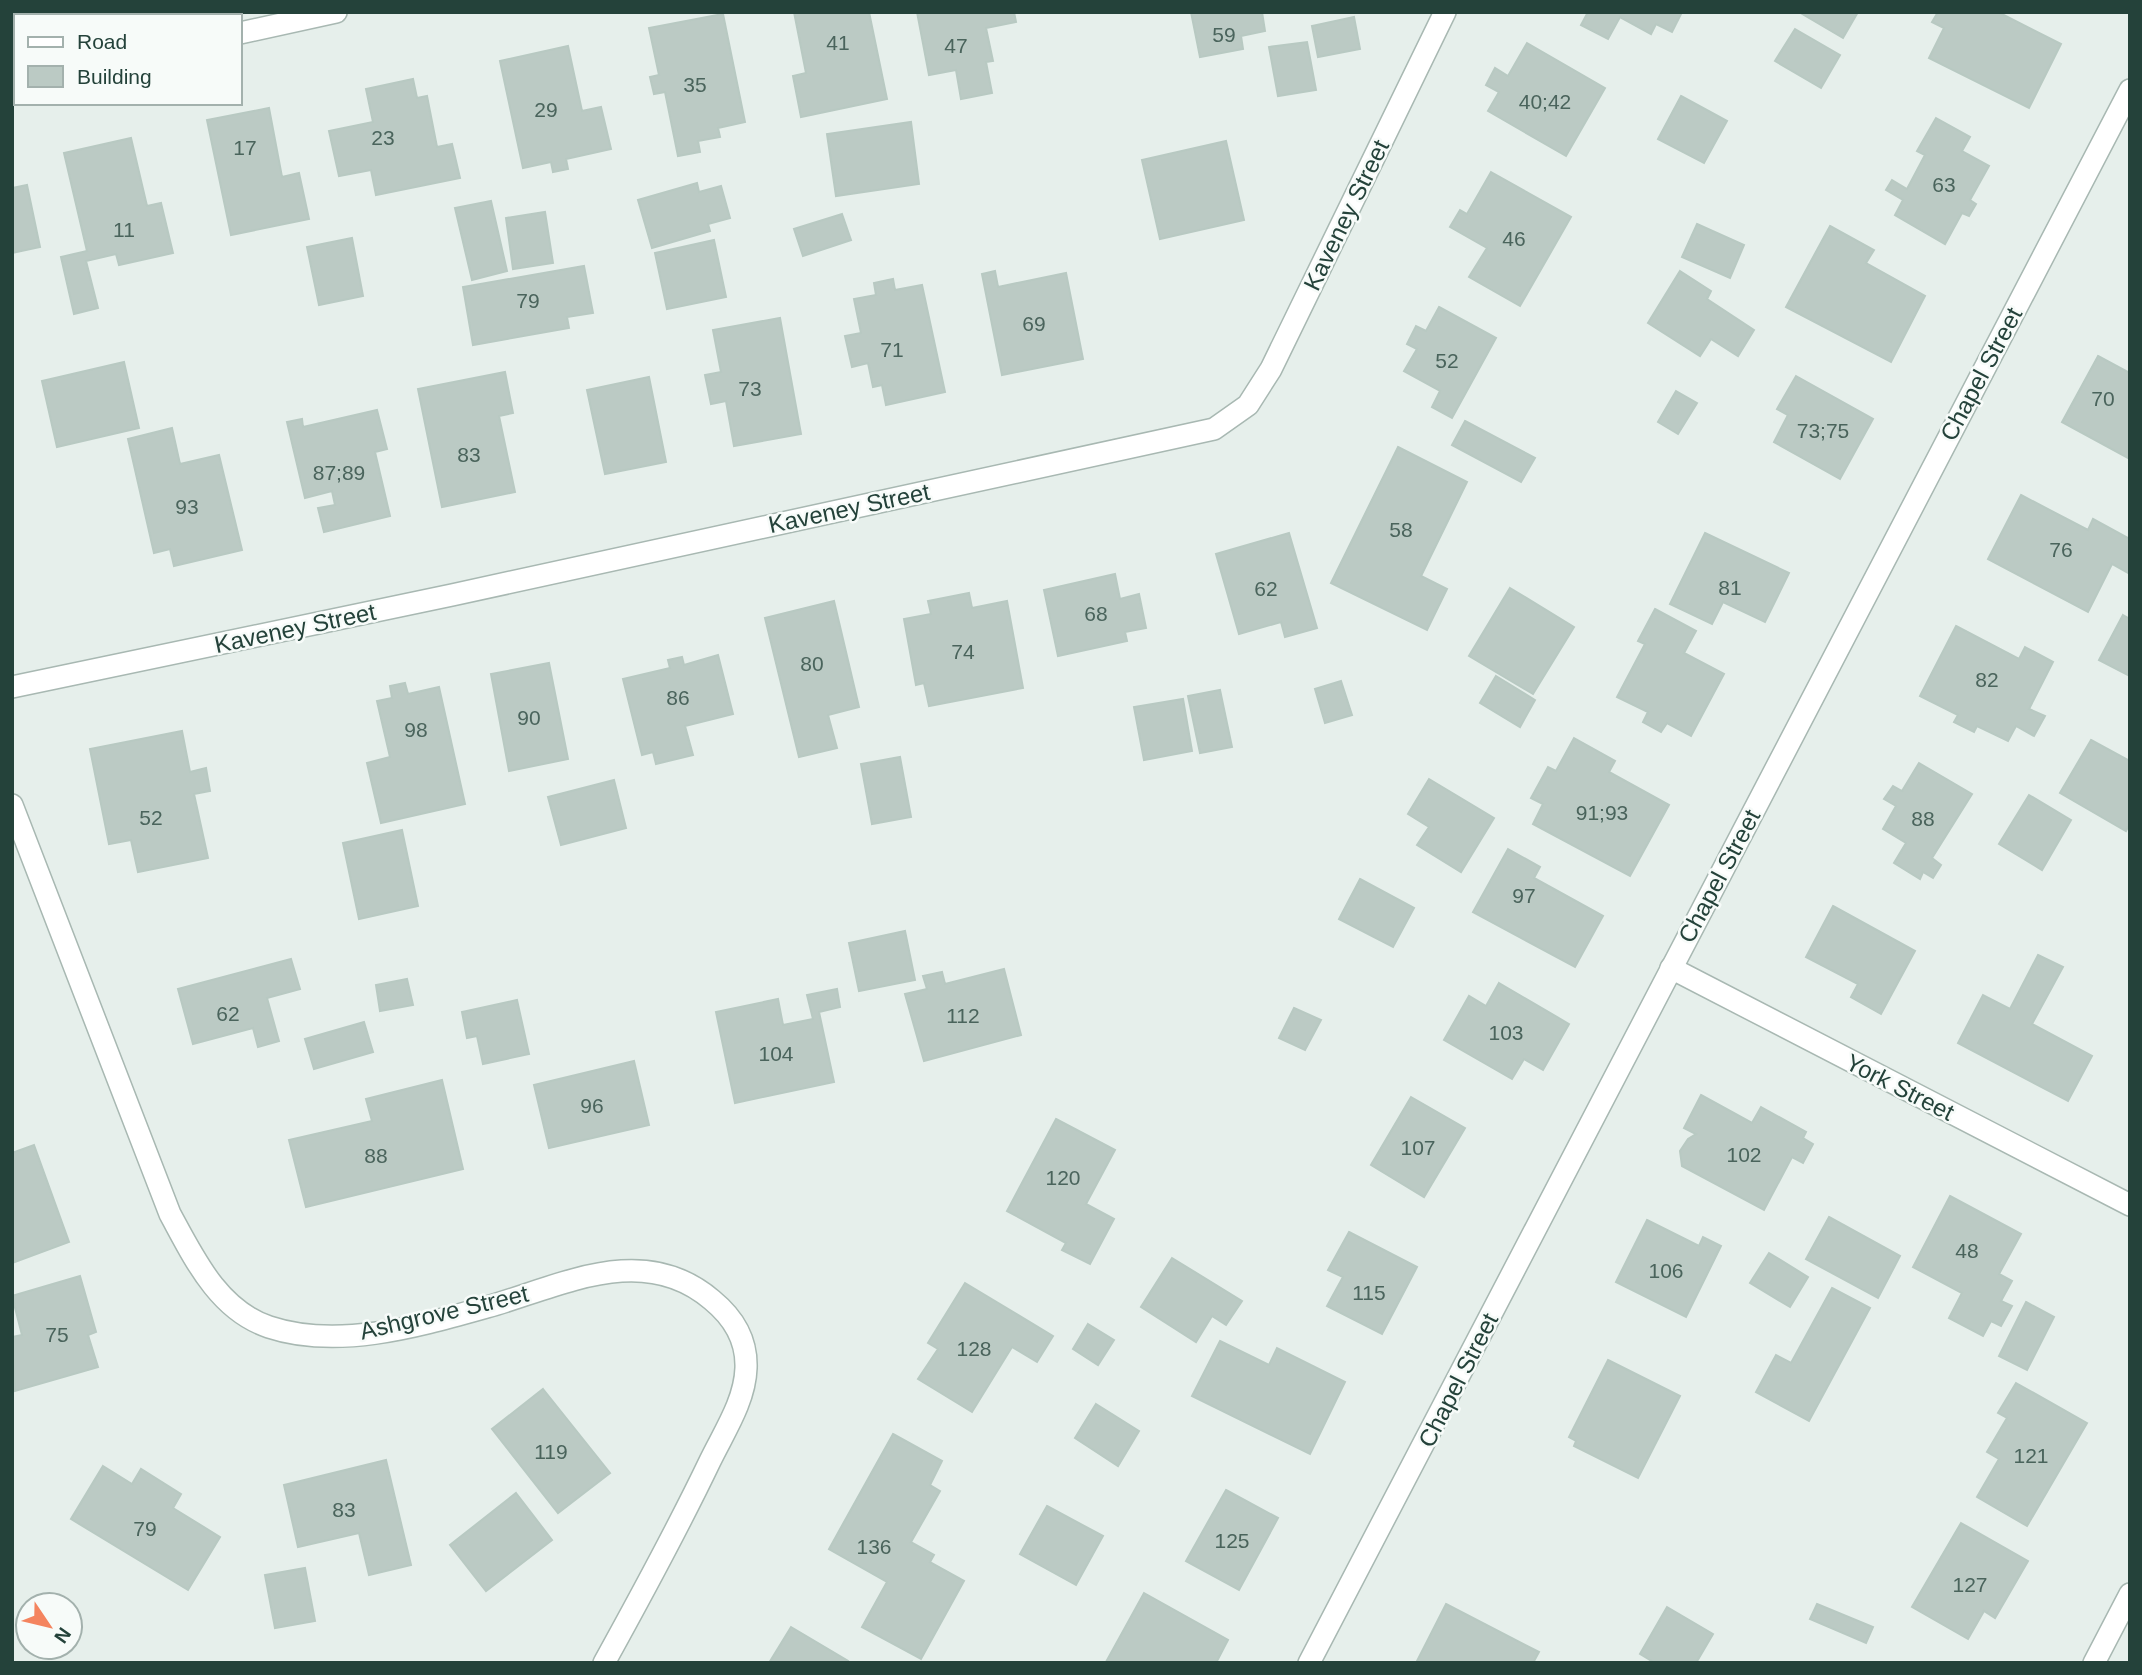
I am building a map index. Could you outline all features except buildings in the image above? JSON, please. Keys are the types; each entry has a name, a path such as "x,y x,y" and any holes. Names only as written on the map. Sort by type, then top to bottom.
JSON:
{"street":[{"path":"242,33 336,12"},
{"name":"Kaveney Street","path":"12,687 452,595 1214,429 1248,405 1271,369 1445,12"},
{"name":"Chapel Street","path":"1309,1663 2130,90"},
{"name":"Ashgrove Street","path":"12,805 170,1214 199,1268 217,1292 248,1317 266,1326 303,1334 340,1336 390,1331 487,1307 592,1273 642,1270 685,1283 705,1294 735,1324 744,1343 746,1369 740,1399 664,1556 604,1663"},
{"name":"York Street","path":"1671,968 2130,1205"},
{"path":"2094,1663 2130,1594"}]}
